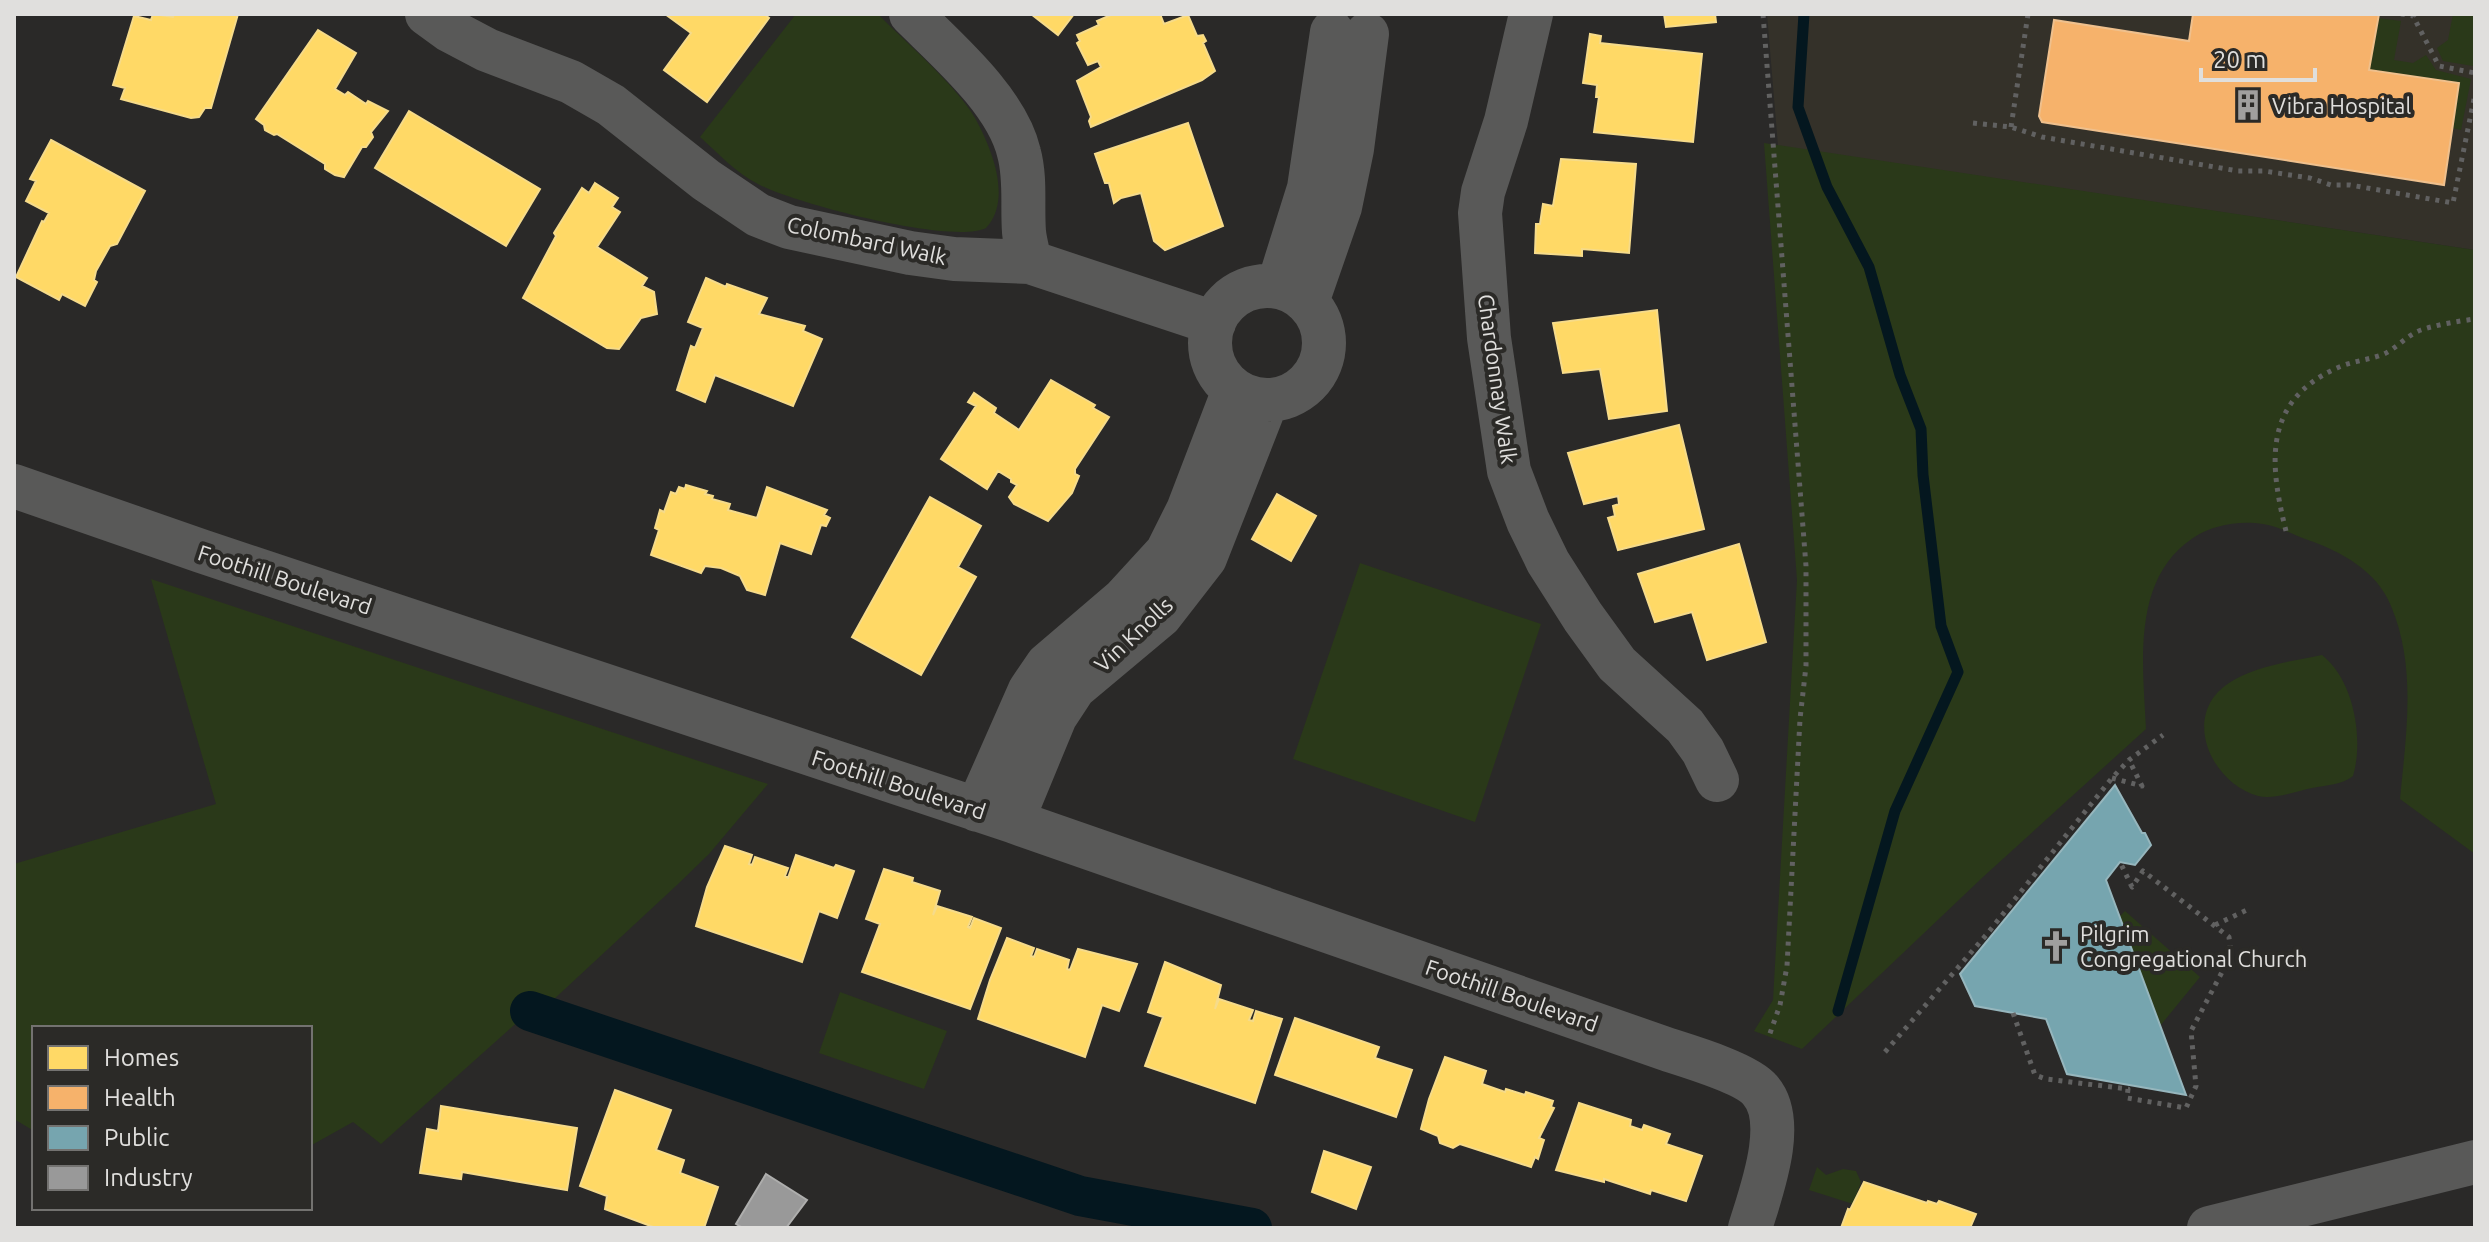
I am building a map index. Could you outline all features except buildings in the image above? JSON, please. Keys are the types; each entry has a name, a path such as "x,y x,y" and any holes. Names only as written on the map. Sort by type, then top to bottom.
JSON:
{"street":[{"name":"Colombard Walk","path":"427,14 449,30 487,50 571,82 611,105 706,180 758,215 789,227 910,253 954,259 1030,262 1214,323"},
{"path":"911,14 973,75 1002,115 1019,150 1024,189 1024,233 1030,262"},
{"name":"Chardonnay Walk","path":"1531,14 1480,213 1489,338 1509,471 1548,562 1583,617 1617,664 1685,726 1703,751 1717,780"},
{"path":"1292,294 1340,207 1352,149 1351,23"},
{"path":"1261,286 1292,294 1319,318 1324,337 1323,356 1316,373 1303,388 1286,397 1250,395 1221,377 1213,360 1210,342 1214,323 1221,309 1246,290 1261,286"},
{"name":"Vin Knolls","path":"994,815 1030,690 1047,665 1123,600 1167,552 1250,395"},
{"name":"Foothill Boulevard","path":"14,486 994,815 1698,1060 1747,1080 1759,1088 1771,1106 1774,1127 1750,1228"},
{"path":"2209,1228 2475,1162"}],"path":[{"path":"1763,14 1806,566 1806,666 1800,719 1787,966 1780,1005 1768,1039"},
{"path":"2011,127 2028,14"},
{"path":"2401,14 2414,15 2439,66 2475,73"},
{"path":"1973,123 2011,127 2042,137 2238,171 2264,171 2310,178 2331,185 2350,185 2453,203 2475,94"},
{"path":"2286,531 2279,502 2275,453 2280,424 2296,395 2335,369 2386,353 2420,331 2475,319"},
{"path":"1885,1052 1987,934 2112,778 2129,760 2163,735"},
{"path":"2112,778 2142,786 2129,760"},
{"path":"2013,1013 2035,1075 2128,1089 2127,1098 2186,1108 2196,1086 2191,1031 2231,955 2229,937 2143,871 2132,887 2120,862"},
{"path":"2215,925 2251,908"}],"shaded area":[{"path":"1767,14 2475,14 2475,250 1778,146"}],"green space":[{"path":"796,14 878,14 956,92 975,118 997,173 998,203 986,228 968,232 908,227 804,201 758,184 700,137"},
{"path":"2453,14 2475,14 2473,66 2443,61 2437,48 2448,40"},
{"path":"2378,18 2401,21 2394,60 2413,63 2426,55 2436,70 2471,79 2461,130 2452,128 2459,83 2369,70"},
{"path":"1764,143 2475,250 2475,854 2400,799 2407,726 2407,677 2399,629 2391,606 2377,583 2346,557 2274,527 2245,523 2217,527 2193,538 2173,555 2159,576 2150,600 2143,651 2146,729 1983,877 1802,1049 1754,1031 1773,1000 1797,580"},
{"path":"1360,563 1541,624 1475,822 1293,759"},
{"path":"151,579 768,784 709,854 677,885 552,1001 522,1018 381,1144 353,1122 312,1145 312,1026 32,1026 32,1130 14,1119 14,864 216,804"},
{"path":"2322,655 2342,679 2354,711 2357,745 2353,776 2339,783 2271,797 2241,789 2215,763 2208,747 2204,729 2206,712 2214,697 2229,683 2250,672"},
{"path":"2125,911 2200,977 2160,1026 2119,917"},
{"path":"840,992 947,1031 924,1089 819,1053"},
{"path":"1817,1167 1826,1175 1843,1169 1856,1171 1861,1182 1853,1204 1809,1190"}],"waterway":[{"path":"1804,14 1798,107 1827,187 1869,267 1900,375 1921,429 1923,475 1941,626 1958,672 1895,811 1838,1011"},
{"path":"530,1011 1080,1196 1252,1228"}],"place":[{"name":"Vibra Hospital","path":"2248,105"},
{"name":"Pilgrim Congregational Church","path":"2056,946"}]}
